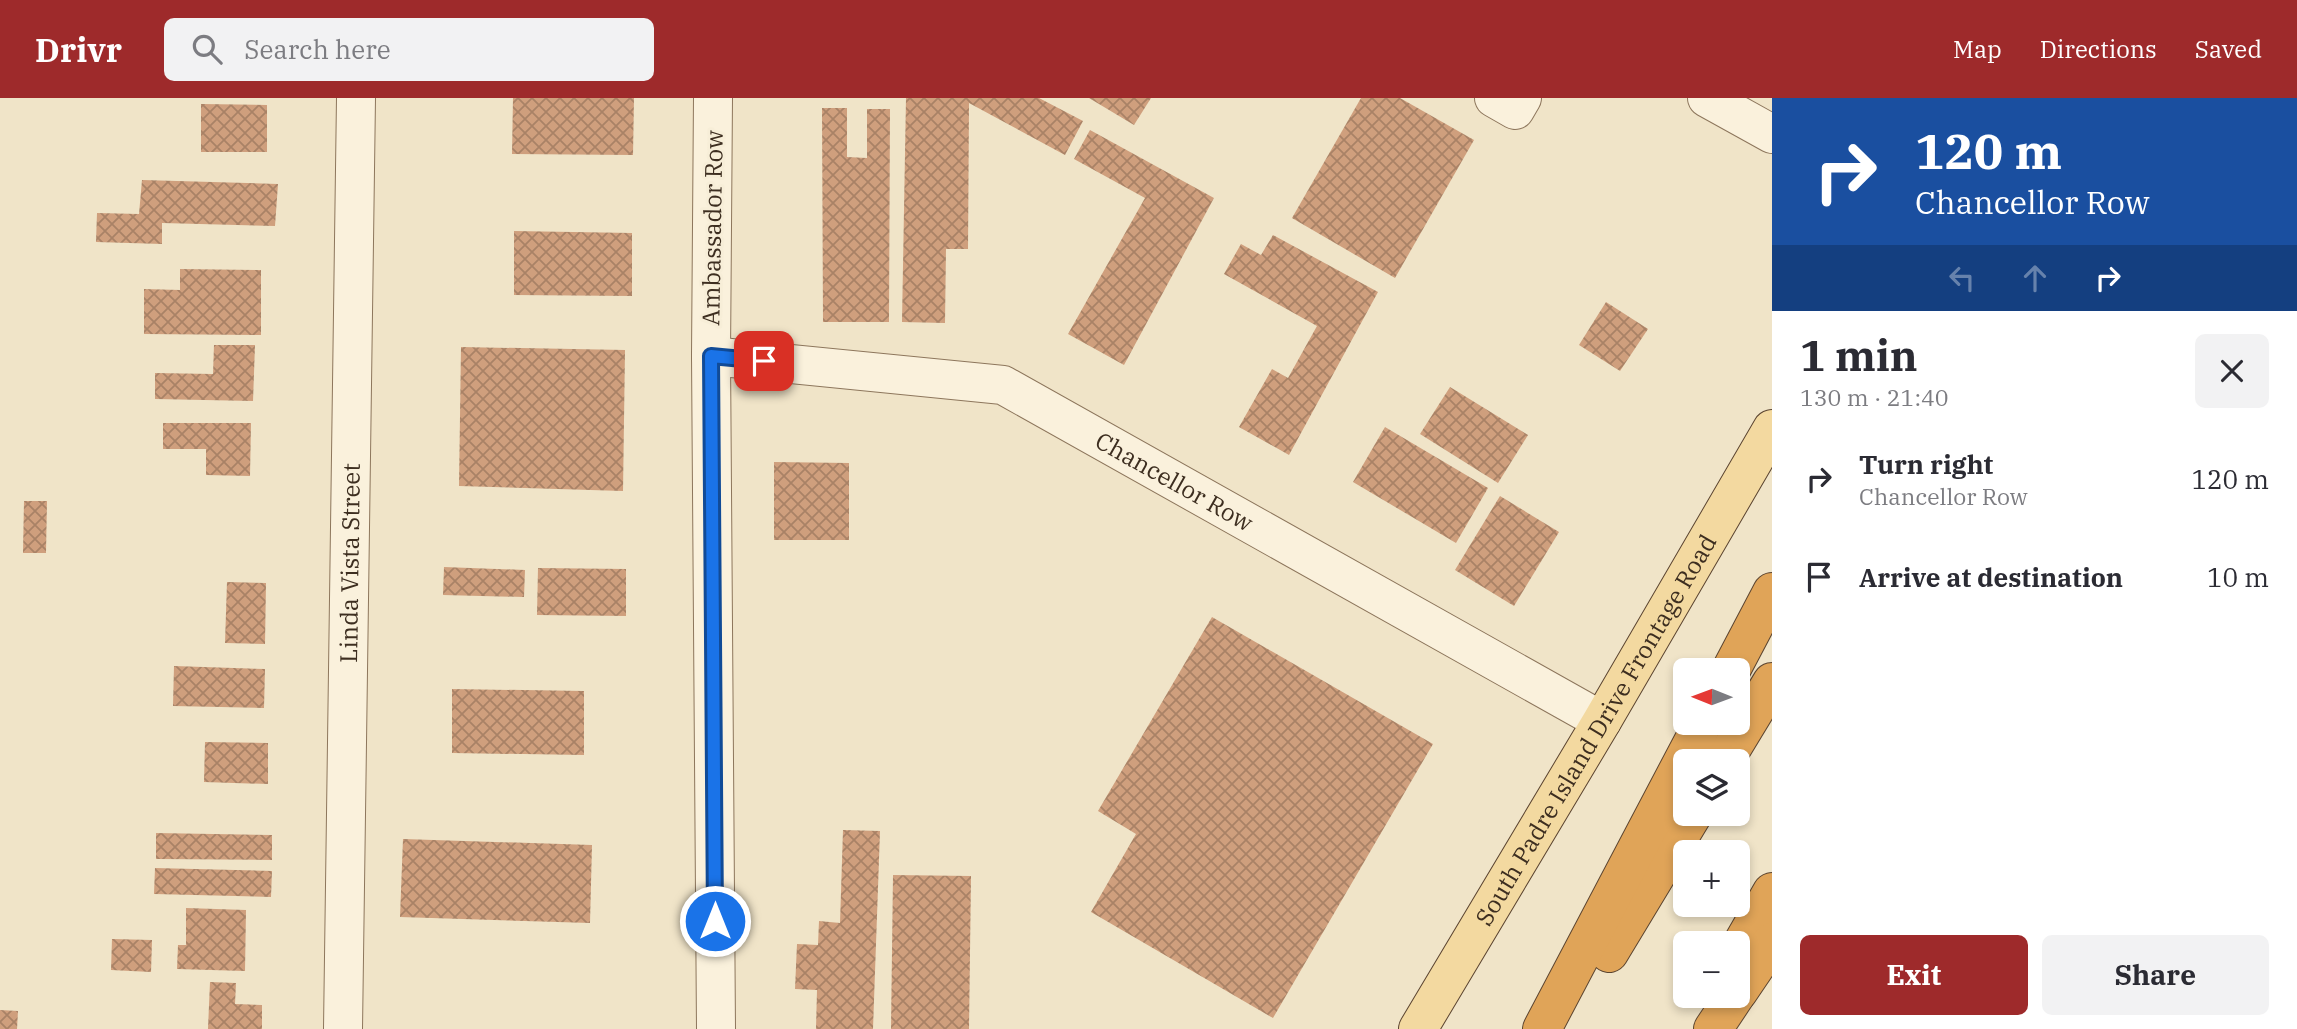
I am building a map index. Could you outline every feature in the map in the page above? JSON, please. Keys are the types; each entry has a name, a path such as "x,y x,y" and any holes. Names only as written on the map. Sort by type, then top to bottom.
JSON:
{"highway":[{"path":"1737,658 1772,592"},
{"path":"1731,749 1772,682"},
{"path":"1542,1029 1697,735"},
{"path":"1563,1029 1686,826"},
{"path":"1750,931 1772,892"},
{"path":"1750,975 1772,942"},
{"path":"1692,1029 1704,1008"},
{"path":"1713,1029 1727,1008"}],"main road":[{"name":"South Padre Island Drive Frontage Road","path":"1418,1029 1772,429"}],"street":[{"name":"Linda Vista Street","path":"343,1029 356,98"},
{"name":"Ambassador Row","path":"713,98 711,356 716,1029"},
{"path":"1494,98 1515,110 1522,98"},
{"path":"1707,98 1772,134"},
{"name":"Chancellor Row","path":"711,356 1003,385 1602,721"}],"building":[{"path":"513,98 634,98 633,155 512,154"},
{"path":"906,98 1039,98 1083,121 1065,155 969,103 968,249 946,249 945,323 902,322"},
{"path":"1089,98 1151,98 1134,125"},
{"path":"1361,98 1400,98 1474,140 1395,278 1292,218"},
{"path":"201,104 267,105 267,152 201,152"},
{"path":"822,108 847,108 847,157 867,158 867,109 890,109 889,322 823,322"},
{"path":"1090,130 1214,198 1124,365 1068,334 1145,198 1074,159"},
{"path":"142,180 278,184 275,226 162,223 162,244 96,242 97,213 139,214"},
{"path":"514,231 632,233 632,296 514,295"},
{"path":"1273,235 1378,292 1289,455 1239,427 1272,369 1288,378 1317,326 1224,274 1241,244 1261,255"},
{"path":"180,269 261,270 261,335 144,334 144,289 180,290"},
{"path":"1606,302 1648,329 1620,371 1579,345"},
{"path":"214,345 255,345 253,401 155,399 155,373 213,374"},
{"path":"461,347 625,350 623,491 459,486"},
{"path":"1450,387 1528,435 1498,483 1420,434"},
{"path":"163,423 251,423 250,476 206,475 206,449 163,449"},
{"path":"1385,427 1488,488 1456,543 1353,482"},
{"path":"774,462 849,463 849,540 774,540"},
{"path":"1500,496 1559,532 1514,606 1455,570"},
{"path":"24,501 47,501 46,553 23,553"},
{"path":"444,567 525,570 524,597 443,595"},
{"path":"538,568 626,569 626,616 537,615"},
{"path":"227,582 266,583 265,644 225,643"},
{"path":"1212,617 1433,744 1273,1018 1091,912 1136,834 1098,811"},
{"path":"174,666 265,669 264,708 173,706"},
{"path":"452,689 584,691 584,755 452,753"},
{"path":"205,742 268,743 268,784 204,782"},
{"path":"843,830 880,831 873,1029 816,1029 817,990 795,989 797,944 818,945 819,921 840,923"},
{"path":"156,833 272,835 272,860 156,859"},
{"path":"403,839 592,845 590,923 400,917"},
{"path":"155,868 272,871 271,897 154,894"},
{"path":"893,875 971,876 969,1029 891,1029"},
{"path":"186,908 246,910 245,971 177,969 178,945 186,945"},
{"path":"112,939 152,940 151,972 111,970"},
{"path":"210,982 236,983 235,1004 262,1005 262,1029 208,1029"},
{"path":"0,1010 18,1011 17,1029 0,1029"}],"route":[{"path":"715,921 711,356 764,361"}]}
